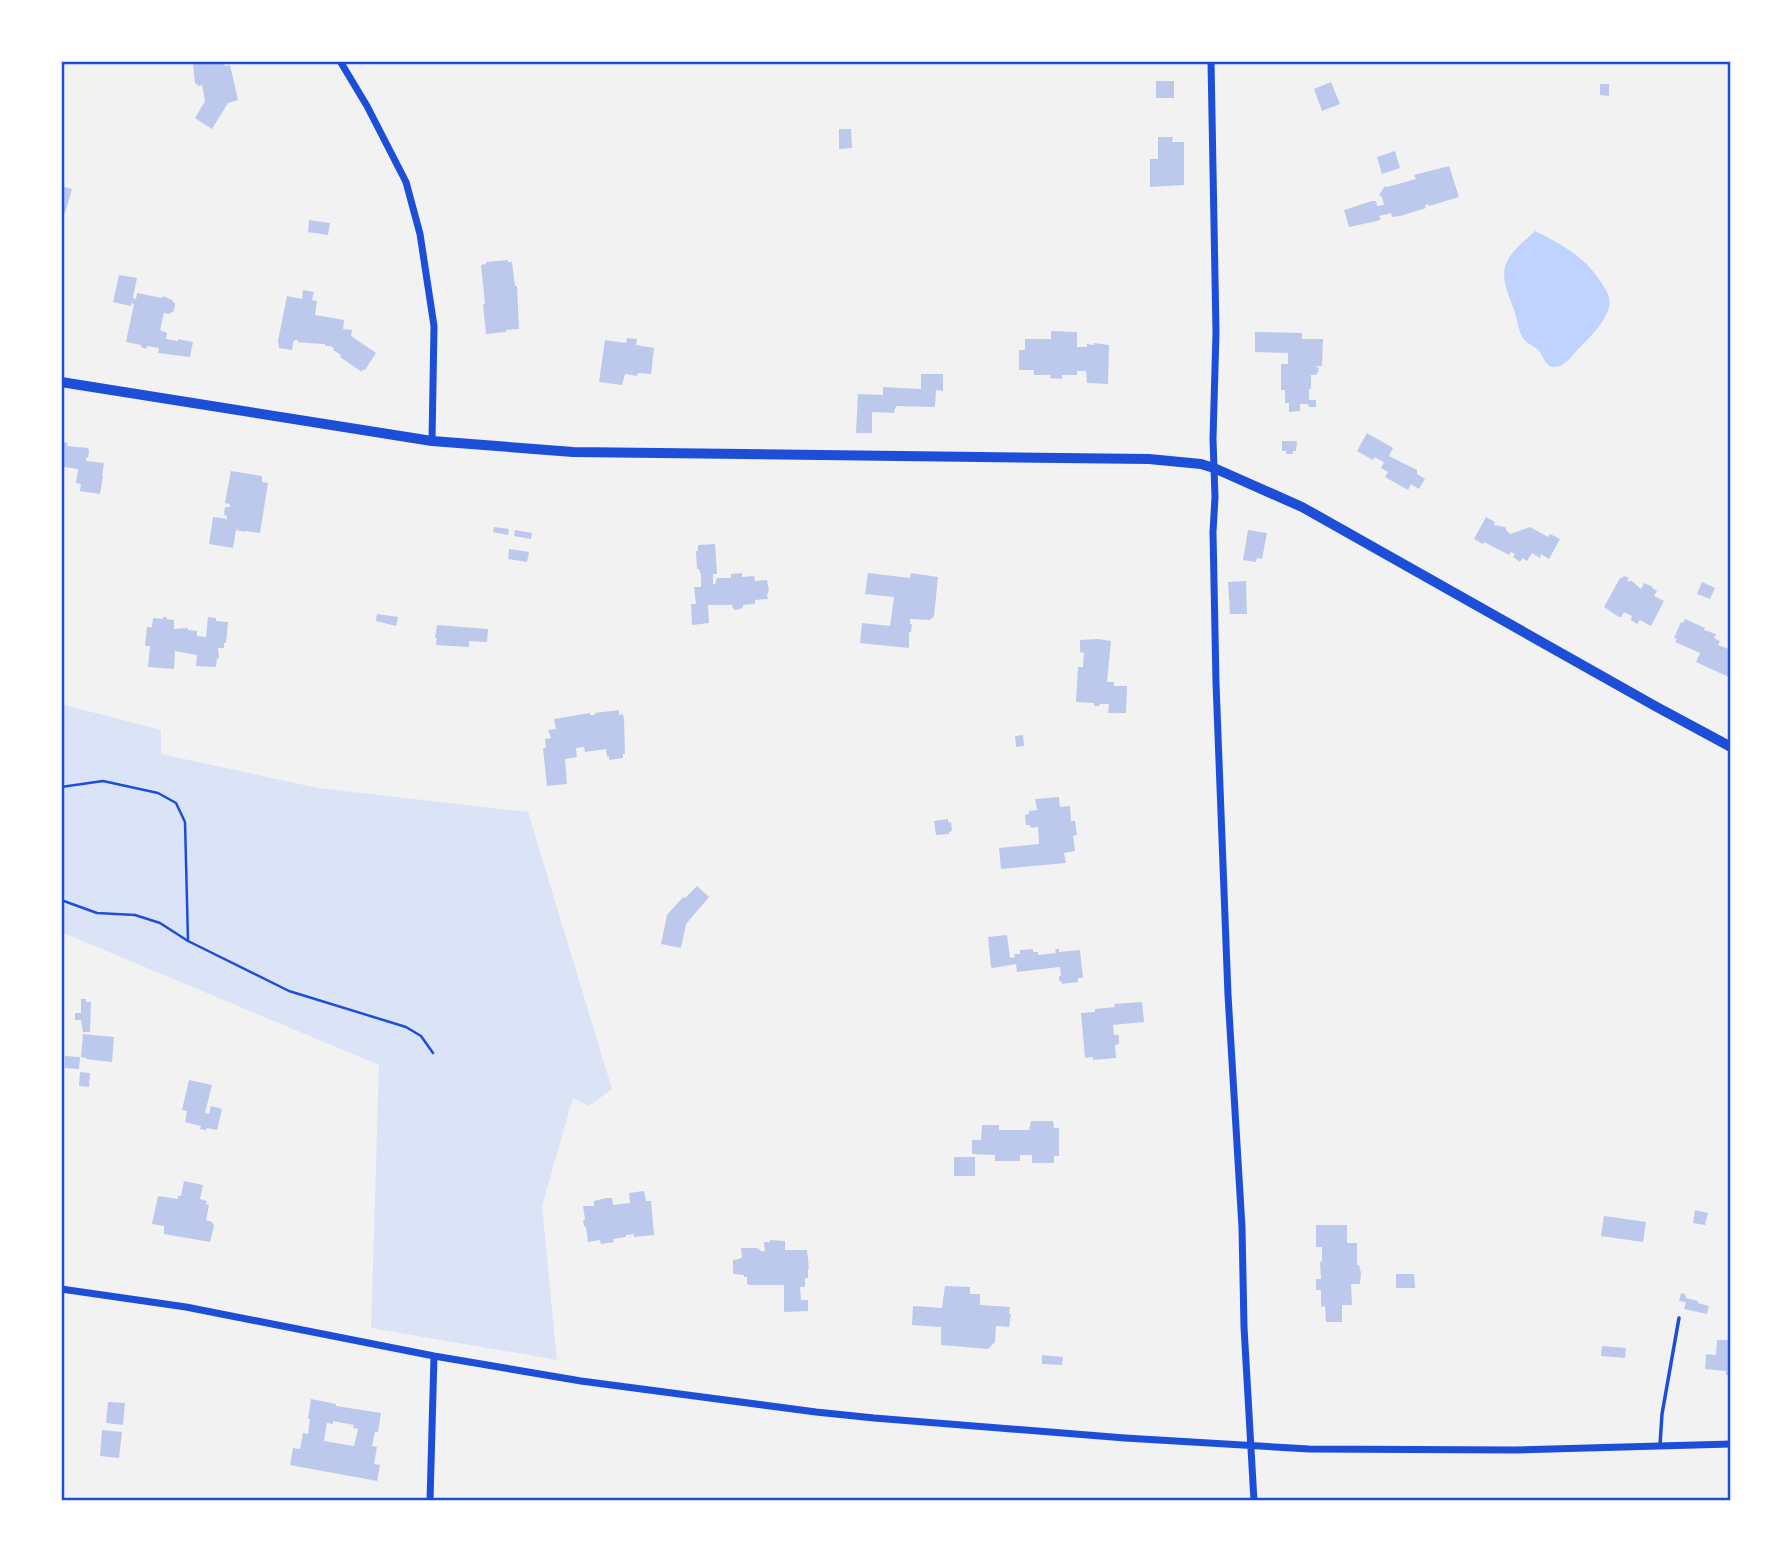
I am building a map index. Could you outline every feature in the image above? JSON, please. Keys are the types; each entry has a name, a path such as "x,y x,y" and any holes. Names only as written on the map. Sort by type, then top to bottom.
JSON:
{"street":[{"path":"340,61 367,106 406,182 420,234 434,326 432,441"},
{"path":"1211,61 1216,332 1213,532 1220,822 1254,1501"},
{"path":"61,382 432,441 611,453 1149,459 1193,463 1214,468 1302,508 1731,747"},
{"path":"61,1289 186,1307 434,1356 581,1381 816,1412 1252,1447 1309,1449 1466,1450 1731,1444"},
{"path":"430,1501 434,1356"}],"lane":[{"path":"1660,1447 1662,1414 1679,1318"}],"path":[{"path":"61,787 103,781 158,793 176,803 185,821 188,941"},
{"path":"61,900 97,913 135,915 160,923 188,941 289,991 406,1027 421,1036 433,1053"}],"shaded area":[{"path":"61,704 161,730 161,754 318,788 528,812 612,1089 589,1106 573,1098 542,1206 557,1360 371,1328 379,1065 61,932"}],"water":[{"path":"1535,231 1583,260 1607,292 1610,304 1596,330 1567,361 1557,367 1548,365 1539,351 1523,338 1504,279 1510,256"}],"building":[{"path":"189,61 223,61 225,66 230,65 238,100 228,103 212,129 195,118 205,101 202,85 195,83 193,64"},
{"path":"1156,81 1174,81 1174,98 1156,98"},
{"path":"1331,82 1340,104 1322,111 1314,89"},
{"path":"1600,84 1609,84 1609,96 1600,95"},
{"path":"839,129 851,129 852,148 839,149"},
{"path":"1158,137 1173,137 1172,142 1184,142 1184,185 1150,187 1150,159 1158,159"},
{"path":"1395,151 1400,168 1382,174 1377,157"},
{"path":"1449,166 1459,197 1429,206 1428,204 1425,205 1426,208 1400,216 1392,217 1391,213 1379,216 1381,219 1377,221 1349,227 1344,210 1372,201 1376,201 1377,206 1384,205 1379,195 1385,186 1416,179 1414,175"},
{"path":"61,186 72,189 65,213 61,212"},
{"path":"309,220 330,223 328,235 308,232"},
{"path":"508,260 512,262 517,286 519,329 486,334 481,265"},
{"path":"119,275 137,278 133,298 136,299 137,293 162,298 163,296 172,300 175,304 174,311 164,313 160,330 167,333 166,339 193,342 190,357 158,353 159,348 147,346 146,349 141,345 126,342 134,304 131,306 113,302"},
{"path":"303,290 314,292 312,300 317,301 315,315 344,320 343,329 352,330 351,336 376,353 365,370 362,372 340,357 334,348 325,344 295,340 292,350 279,348 287,296 302,299"},
{"path":"1051,331 1077,332 1077,347 1087,347 1087,344 1094,343 1109,345 1108,384 1087,383 1086,371 1077,371 1077,375 1062,375 1062,379 1050,378 1051,375 1034,375 1034,370 1019,370 1019,350 1025,350 1025,339 1051,339"},
{"path":"1255,332 1302,333 1302,339 1323,339 1322,366 1316,366 1319,368 1318,372 1311,375 1309,389 1309,400 1316,400 1316,407 1300,404 1300,411 1289,412 1289,403 1285,403 1285,390 1281,390 1281,364 1288,364 1288,353 1255,352"},
{"path":"627,338 637,339 636,345 654,348 651,374 625,374 622,385 599,382 605,340 626,343"},
{"path":"921,374 943,374 943,391 936,390 935,406 896,406 894,413 872,412 872,433 856,433 858,394 883,395 883,387 921,389"},
{"path":"1367,433 1393,448 1389,456 1417,470 1417,474 1425,479 1419,489 1411,484 1408,490 1385,477 1388,472 1381,468 1384,462 1374,457 1373,460 1357,451"},
{"path":"1282,441 1297,441 1296,451 1286,454 1286,451 1282,451"},
{"path":"61,442 68,443 67,446 88,448 86,461 104,463 100,494 80,491 81,484 76,483 78,469 64,467 61,472"},
{"path":"231,471 262,476 262,482 268,483 260,533 236,530 233,548 209,544 213,517 227,519 224,515 225,507 230,507 230,504 225,503"},
{"path":"1486,517 1495,522 1494,525 1505,527 1510,534 1530,527 1548,537 1550,534 1560,539 1549,559 1532,553 1527,561 1523,558 1520,562 1511,552 1509,555 1474,539"},
{"path":"494,527 509,529 508,535 493,532"},
{"path":"515,530 532,533 531,539 514,536"},
{"path":"1248,530 1267,533 1262,559 1257,558 1256,562 1243,560"},
{"path":"715,544 717,574 713,574 713,584 717,578 731,578 731,574 754,576 755,581 767,580 768,599 755,600 755,604 743,605 735,610 733,605 708,605 709,623 692,625 691,604 696,604 694,587 701,587 696,551 698,545"},
{"path":"509,549 529,552 527,562 508,559"},
{"path":"868,573 910,578 911,573 938,577 934,616 930,620 910,619 912,624 909,648 860,643 862,623 890,626 894,597 865,594"},
{"path":"1620,578 1629,578 1627,581 1632,581 1641,589 1644,583 1653,587 1657,591 1654,596 1664,601 1651,626 1640,620 1637,624 1631,620 1632,616 1624,612 1619,617 1604,607"},
{"path":"1246,581 1247,614 1230,614 1228,582"},
{"path":"1702,582 1715,588 1710,599 1697,594"},
{"path":"377,614 398,617 396,626 376,621"},
{"path":"208,617 228,622 226,643 224,648 218,648 219,659 217,658 216,667 196,666 197,655 175,651 174,669 148,667 150,646 145,646 147,627 152,627 153,618 174,620 174,629 188,628 197,631 197,636 206,637"},
{"path":"1685,619 1716,634 1714,638 1720,641 1718,645 1731,650 1731,678 1696,662 1700,653 1675,642 1677,639 1674,638"},
{"path":"437,625 488,629 487,642 469,641 469,647 436,645"},
{"path":"1080,640 1111,641 1107,682 1114,682 1114,686 1127,686 1126,713 1108,713 1109,704 1094,706 1094,703 1076,702 1078,667 1083,667 1084,653 1080,652"},
{"path":"619,710 619,715 623,714 624,720 623,758 609,760 606,749 585,752 584,747 576,748 577,757 565,759 567,784 547,786 543,748 546,748 545,739 551,738 548,730 556,729 554,719"},
{"path":"1023,735 1024,746 1016,747 1015,736"},
{"path":"1059,797 1060,807 1070,806 1071,821 1075,821 1077,835 1073,836 1075,851 1064,853 1066,863 1001,869 999,848 1039,844 1038,827 1031,828 1026,825 1025,815 1029,814 1029,811 1037,810 1035,799"},
{"path":"948,819 952,831 949,834 936,835 934,821"},
{"path":"697,886 709,897 686,924 681,948 661,944 667,915"},
{"path":"1007,935 1010,958 1015,957 1014,954 1020,954 1020,950 1033,949 1038,955 1056,953 1055,949 1059,949 1059,952 1080,950 1083,978 1078,978 1078,982 1062,984 1059,981 1060,967 1017,972 1016,964 991,967 988,937"},
{"path":"81,999 91,1002 90,1032 83,1032 81,1020 75,1020 75,1013 81,1013"},
{"path":"1142,1002 1144,1022 1113,1025 1114,1035 1119,1035 1119,1044 1115,1045 1116,1058 1085,1058 1081,1013 1115,1007 1114,1004"},
{"path":"83,1034 114,1037 112,1062 81,1057"},
{"path":"65,1056 80,1057 79,1069 65,1068"},
{"path":"80,1072 90,1073 89,1087 79,1086"},
{"path":"189,1080 212,1085 205,1113 209,1114 211,1106 222,1109 217,1130 200,1129 201,1126 185,1122 187,1111 182,1110"},
{"path":"1031,1121 1053,1121 1054,1128 1059,1128 1059,1156 1054,1156 1054,1163 1032,1163 1032,1155 1020,1155 1020,1161 995,1161 995,1155 972,1154 972,1140 981,1140 982,1125 999,1125 999,1130 1029,1130"},
{"path":"954,1157 975,1157 975,1176 954,1176"},
{"path":"184,1181 203,1185 200,1199 207,1201 206,1204 209,1205 206,1220 214,1226 210,1242 164,1234 164,1226 152,1224 158,1196 178,1199"},
{"path":"644,1191 646,1201 651,1201 654,1235 626,1235 613,1239 614,1242 601,1244 600,1240 588,1242 583,1206 594,1206 594,1201 606,1198 612,1198 613,1205 630,1203 629,1193"},
{"path":"1695,1210 1708,1213 1705,1225 1693,1223"},
{"path":"1604,1216 1646,1222 1643,1242 1601,1236"},
{"path":"1316,1225 1347,1225 1347,1243 1357,1243 1360,1284 1351,1284 1352,1305 1342,1305 1342,1322 1326,1322 1325,1306 1321,1307 1321,1290 1316,1290 1316,1279 1321,1279 1322,1247 1316,1247"},
{"path":"785,1241 785,1250 807,1250 808,1278 805,1278 805,1287 800,1287 801,1300 808,1300 808,1311 784,1312 784,1285 750,1285 744,1275 733,1274 733,1260 742,1258 741,1248 765,1251 764,1242"},
{"path":"1396,1274 1414,1274 1415,1288 1396,1288"},
{"path":"945,1286 970,1287 970,1294 980,1294 980,1305 1010,1307 1009,1327 996,1326 995,1342 988,1349 941,1345 941,1327 912,1325 913,1306 942,1308"},
{"path":"1681,1293 1685,1294 1686,1298 1709,1306 1707,1314 1684,1309 1686,1302 1679,1301"},
{"path":"1717,1340 1731,1340 1731,1375 1726,1375 1726,1371 1705,1369 1706,1354 1716,1355"},
{"path":"1602,1346 1626,1348 1625,1358 1601,1356"},
{"path":"1042,1355 1063,1357 1062,1365 1042,1364"},
{"path":"311,1399 381,1413 378,1432 375,1432 372,1446 377,1447 374,1464 380,1465 377,1481 290,1465 293,1448 300,1449 303,1433 308,1434","holes":["333,1421 354,1425 353,1428 358,1429 354,1446 324,1441 327,1423 333,1424"]},
{"path":"108,1402 125,1403 123,1425 106,1423"},
{"path":"102,1430 122,1432 119,1458 100,1456"}]}
